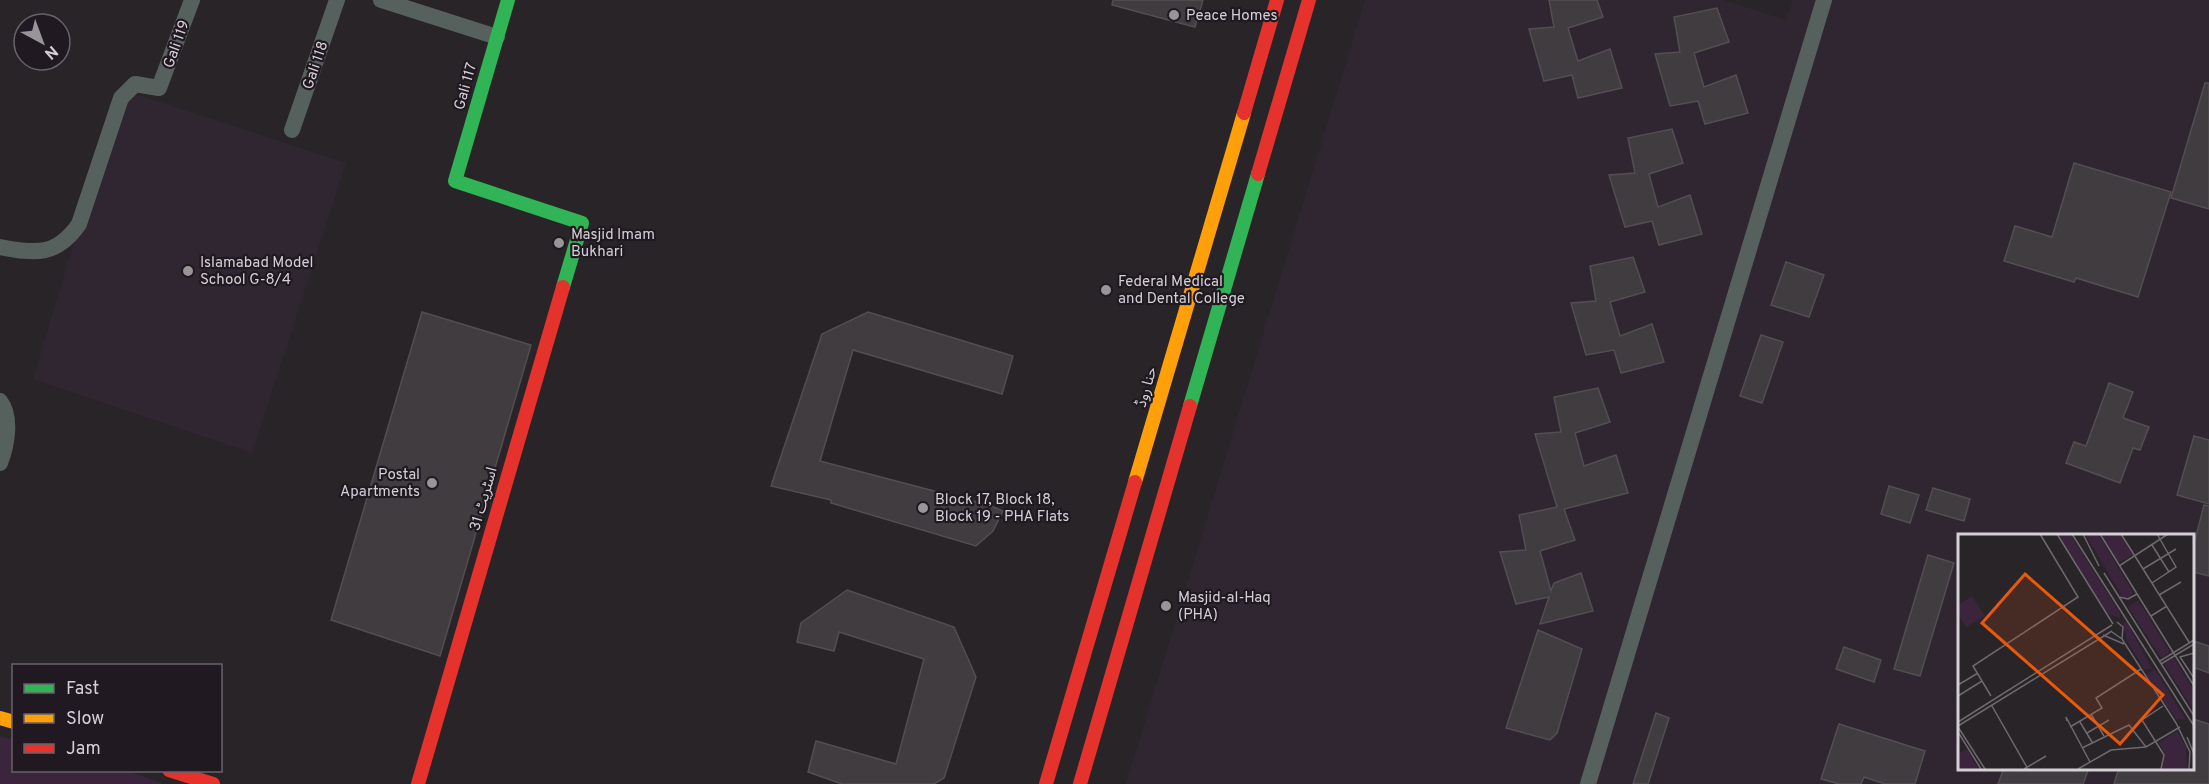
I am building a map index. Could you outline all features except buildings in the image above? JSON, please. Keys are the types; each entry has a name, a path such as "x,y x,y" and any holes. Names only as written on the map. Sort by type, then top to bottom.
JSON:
{"street":[{"name":"Gali 119","path":"0,247 25,252 43,252 70,238 79,224 121,98 135,84 159,88 192,0"},
{"name":"Gali 118","path":"292,130 337,0"},
{"path":"381,0 496,37"},
{"name":"Gali 117","path":"508,0 455,181 582,224"},
{"name":"حنا روڈ","path":"1080,784 1217,259 1277,0"},
{"name":"حنا روڈ","path":"1046,784 1217,259 1309,0"},
{"path":"1588,784 1824,0"},
{"name":"اسٹریٹ 31","path":"418,784 582,224"},
{"path":"0,401 6,410 6,436 0,463"},
{"path":"172,772 213,784"}],"shaded area":[{"path":"1365,0 1723,0 1786,20 1793,0 2209,0 2209,784 1126,784"},
{"name":"Islamabad Model School G-8/4","path":"120,89 346,163 252,453 33,379"},
{"path":"0,736 12,740 12,772 131,772 164,784 0,784"}],"traffic: fast":[{"path":"508,0 455,181 582,223 563,287"},
{"path":"1190,406 1258,174"}],"traffic: slow":[{"path":"1135,482 1244,113"},
{"path":"0,718 12,721"}],"traffic: jam":[{"path":"1244,113 1277,0"},
{"path":"1258,174 1309,0"},
{"path":"418,784 563,287"},
{"path":"1080,784 1190,406"},
{"path":"1046,784 1135,482"},
{"path":"175,772 213,784"}],"place":[{"name":"Peace Homes","path":"1174,15"},
{"name":"Masjid Imam Bukhari","path":"559,243"},
{"name":"Islamabad Model School G-8/4","path":"188,271"},
{"name":"Federal Medical and Dental College","path":"1106,290"},
{"name":"Postal Apartments","path":"432,483"},
{"name":"Block 17, Block 18, Block 19 - PHA Flats","path":"923,508"},
{"name":"Masjid-al-Haq (PHA)","path":"1166,606"}]}
